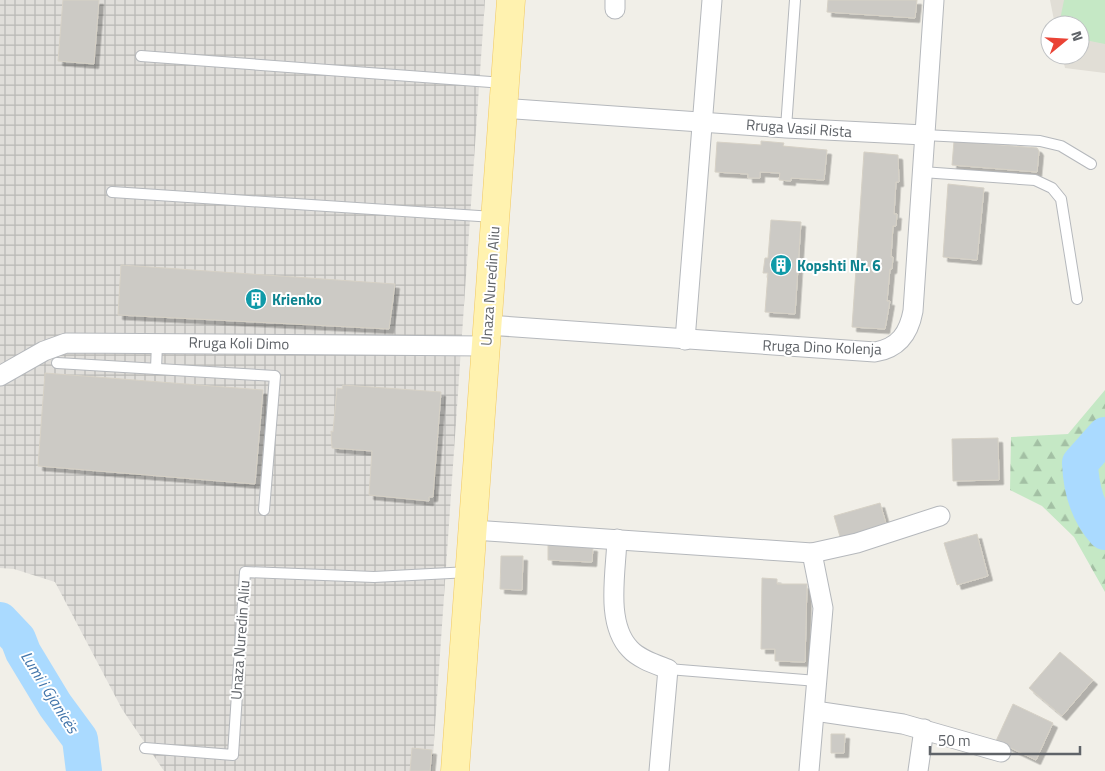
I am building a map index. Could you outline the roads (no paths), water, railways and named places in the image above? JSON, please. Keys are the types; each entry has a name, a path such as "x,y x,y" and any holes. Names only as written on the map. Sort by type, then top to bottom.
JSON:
{"main road":[{"name":"Unaza Nuredin Aliu","path":"455,771 510,0"}],"street":[{"path":"685,340 712,0"},
{"name":"Rruga Dino Kolenja","path":"486,336 685,340 875,352 888,350 897,344 905,336 911,324 914,310 934,0"},
{"name":"Rruga Vasil Rista","path":"503,95 703,122 924,135"},
{"name":"Rruga Koli Dimo","path":"0,376 44,351 66,342 486,336"},
{"path":"473,530 812,553 857,543 940,516"},
{"path":"617,539 615,601 616,620 622,639 631,651 668,669 659,771"},
{"path":"809,771 823,608 812,553"},
{"path":"815,711 924,729 1001,752"},
{"path":"918,771 924,729"}],"lane":[{"path":"786,128 795,0"},
{"path":"141,56 503,95"},
{"name":"Rruga Vasil Rista","path":"924,135 1040,141 1061,146 1091,164"},
{"path":"922,172 1035,180 1052,188 1061,199 1077,299"},
{"path":"112,192 495,217"},
{"path":"156,369 157,342"},
{"name":"Rruga Koli Dimo","path":"57,363 274,376 264,510"},
{"name":"Unaza Nuredin Aliu","path":"145,748 233,755 245,572 374,577 470,572"},
{"path":"668,669 817,681"}],"waterway":[{"name":"Lumi i Gjanicës","path":"1105,435 1080,463 1086,500 1089,508 1105,532"},
{"name":"Lumi i Gjanicës","path":"0,620 18,639 23,652 55,705 80,739 84,771"}],"place":[{"name":"Kopshti Nr. 6","path":"781,265"},
{"name":"Krienko","path":"256,299"}]}
